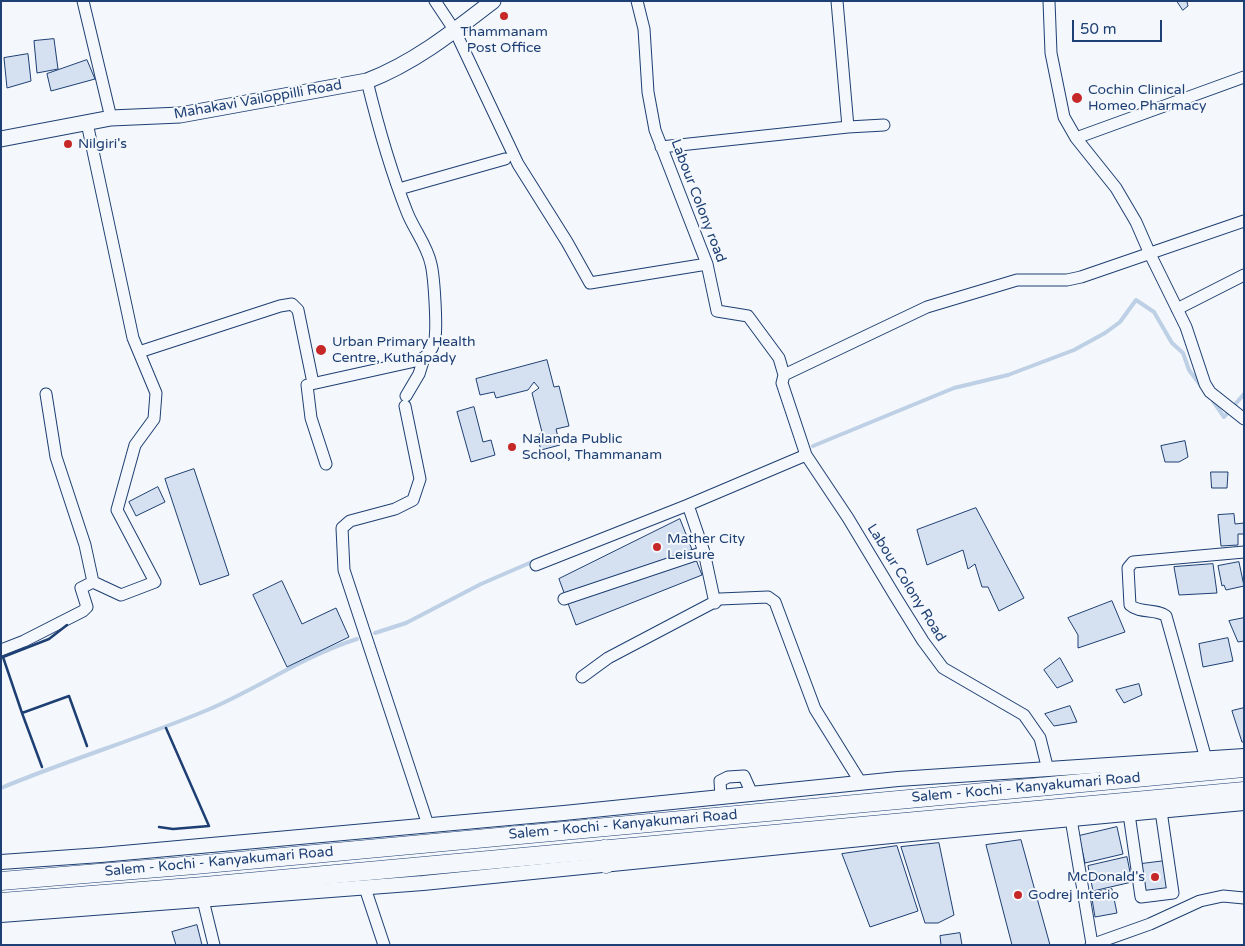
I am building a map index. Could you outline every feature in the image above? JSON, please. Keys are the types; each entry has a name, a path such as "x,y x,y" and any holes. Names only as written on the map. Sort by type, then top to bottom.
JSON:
{"highway":[{"name":"Salem - Kochi - Kanyakumari Road","path":"1,881 1244,768"},
{"name":"Salem - Kochi - Kanyakumari Road","path":"1,902 605,857 956,818 1244,791"},
{"path":"953,795 956,818"},
{"path":"50,877 52,898"}],"main road":[{"name":"Mahakavi Vailoppilli Road","path":"1,139 111,118 180,115 366,81 386,74 411,60 455,31 493,1"}],"street":[{"path":"83,1 111,118"},
{"path":"435,1 455,31 518,164 567,242 590,283 707,264"},
{"name":"Labour Colony road","path":"637,1 644,29 648,92 655,130 707,264 717,311 748,316 779,358 784,376"},
{"path":"837,1 848,127"},
{"path":"1049,1 1051,53 1064,117 1076,138 1116,188 1136,222 1186,327 1205,384 1210,392 1244,419"},
{"path":"1076,138 1244,77"},
{"path":"326,464 311,418 307,385 420,360 429,354 435,342 433,272 426,249 408,214 382,142 366,81"},
{"path":"87,123 133,338 156,393 154,420 135,445 117,510 155,582 121,596 92,582"},
{"path":"661,147 848,127 884,125"},
{"path":"399,189 505,158"},
{"path":"784,376 927,307 1017,280 1067,280 1081,277 1244,221"},
{"path":"1177,309 1244,275"},
{"path":"139,352 280,306 292,304 298,310 313,383"},
{"path":"424,358 419,374 406,401 420,479 413,500 395,510 350,521 342,528 344,570 428,825"},
{"name":"Labour Colony Road","path":"784,376 782,383 806,455 848,518 894,596 943,668 1024,715 1040,738 1048,770"},
{"path":"46,394 56,456 85,545 92,582"},
{"path":"536,565 688,505 806,455"},
{"path":"688,505 704,552 715,603"},
{"path":"564,599 704,552"},
{"path":"1206,759 1166,616 1162,613 1136,610 1130,605 1128,568 1133,562 1244,552"},
{"path":"1,650 24,641 83,611 87,607 81,588 92,582"},
{"path":"582,677 608,658 720,599 753,596 768,597 775,602 815,709 861,783"},
{"path":"1,862 101,855 428,825 861,783 1244,756"},
{"path":"721,797 720,781 728,777 744,776 752,794"},
{"path":"736,796 737,814"},
{"path":"1,916 365,888 605,857 911,834 1244,803"},
{"path":"1129,814 1141,897 1173,893 1161,811"},
{"path":"1071,820 1092,944 1150,924 1200,902 1223,896 1244,898"},
{"path":"365,888 384,945"},
{"path":"203,900 214,945"}],"building":[{"path":"1177,1 1189,1 1187,2 1188,6 1183,10"},
{"path":"54,39 58,69 37,73 34,41"},
{"path":"28,54 31,81 7,88 4,58"},
{"path":"87,60 95,79 51,91 47,74"},
{"name":"Nalanda Public School, Thammanam","path":"547,360 554,387 559,386 569,426 556,429 560,445 541,450 537,436 542,432 532,393 539,388 534,382 528,390 496,398 494,392 480,395 476,379"},
{"name":"Nalanda Public School, Thammanam","path":"474,407 483,442 491,440 495,455 471,462 457,412"},
{"path":"1185,441 1188,457 1179,462 1165,462 1161,446"},
{"path":"194,469 229,575 200,585 165,479"},
{"path":"1211,472 1228,472 1227,488 1212,488"},
{"path":"158,487 165,502 136,516 129,502"},
{"path":"976,508 1024,598 999,611 988,587 982,587 975,564 968,569 963,550 927,565 917,530"},
{"path":"1234,514 1235,524 1244,523 1244,534 1238,534 1238,545 1221,546 1218,515"},
{"name":"Mather City Leisure","path":"680,519 702,575 576,625 559,579"},
{"path":"1239,562 1244,586 1226,590 1224,585 1222,586 1218,566"},
{"path":"1213,564 1217,593 1179,595 1174,567"},
{"path":"282,581 302,624 336,608 349,637 287,667 253,595"},
{"path":"1112,601 1125,632 1078,648 1078,635 1068,618"},
{"path":"1244,618 1244,641 1238,642 1229,621"},
{"path":"1228,638 1233,661 1203,667 1199,644"},
{"path":"1060,658 1073,681 1057,688 1044,670"},
{"path":"1139,684 1142,695 1124,703 1116,690"},
{"path":"1070,706 1077,722 1054,726 1045,714"},
{"path":"1244,708 1244,742 1242,742 1232,711"},
{"path":"1117,827 1123,854 1085,863 1079,836"},
{"name":"Godrej Interio","path":"1021,840 1050,945 1012,945 986,845"},
{"path":"939,843 954,915 938,923 925,923 901,847"},
{"path":"897,846 918,911 870,927 842,854"},
{"path":"1127,857 1132,882 1093,891 1088,866"},
{"name":"McDonald's","path":"1165,861 1169,890 1144,894 1141,864"},
{"path":"1112,889 1117,913 1095,917 1091,893"},
{"path":"197,925 202,945 176,945 172,932"},
{"path":"960,933 962,945 941,945 940,936"}],"waterway":[{"path":"813,446 954,388 1008,375 1074,350 1105,333 1120,322 1136,300 1154,312 1172,343 1183,353 1189,370 1201,386"},
{"path":"1213,401 1224,417 1244,394"},
{"path":"375,633 406,623 481,584 534,561"},
{"path":"1,788 205,711 318,654 357,639"}],"wall":[{"path":"67,625 49,639 3,657 22,713 69,696 87,746"},
{"path":"22,713 42,767"},
{"path":"159,827 173,829 209,826 166,728"}],"place":[{"name":"Thammanam Post Office","path":"504,16"},
{"name":"Cochin Clinical Homeo Pharmacy","path":"1077,98"},
{"name":"Nilgiri's","path":"68,144"},
{"name":"Urban Primary Health Centre, Kuthapady","path":"321,350"},
{"name":"Nalanda Public School, Thammanam","path":"512,447"},
{"name":"Mather City Leisure","path":"657,547"},
{"name":"McDonald's","path":"1155,877"},
{"name":"Godrej Interio","path":"1018,895"}]}
